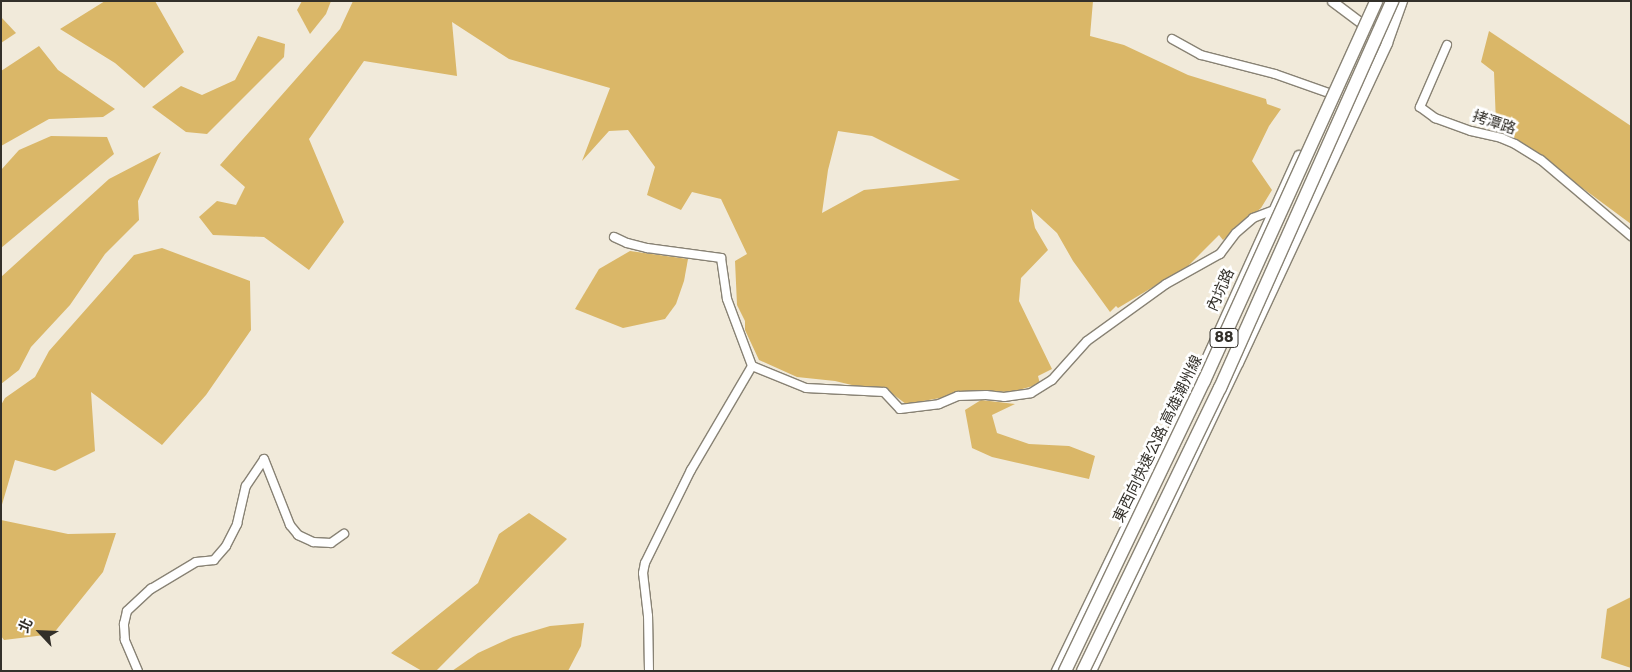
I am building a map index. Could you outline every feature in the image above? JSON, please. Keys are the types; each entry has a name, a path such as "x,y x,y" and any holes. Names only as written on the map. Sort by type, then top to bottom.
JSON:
{"highway":[{"name":"東西向快速公路 高雄潮州線","path":"1065,671 1204,381 1376,1"},
{"name":"88","path":"1083,671 1220,388 1392,1"}],"main road":[{"name":"內坑路","path":"1057,671 1198,379 1371,1"},
{"path":"1091,671 1226,391 1387,43 1402,1"}],"street":[{"path":"1332,1 1387,43"},
{"path":"1172,39 1201,54 1275,74 1329,93"},
{"name":"拷潭路","path":"1447,45 1420,107 1435,118 1516,144 1541,160 1631,236"},
{"path":"614,237 626,243 647,248 721,258 727,299 752,366 806,388 884,392 900,409 939,404 958,396 986,395 1004,397 1030,393 1052,380 1094,336 1166,284 1220,254 1236,234 1254,218 1274,210"},
{"path":"649,671 648,616 643,573 645,563 691,470 752,366"},
{"path":"138,671 126,640 124,624 127,612 151,589 196,562 214,560 226,546 237,524 246,486 264,459 290,526 298,535 314,542 331,543 344,534"}],"shaded area":[{"path":"105,1 155,1 184,52 144,88 115,63 60,29"},
{"path":"302,1 331,1 326,14 310,34 297,10"},
{"path":"353,1 1093,1 1090,36 1124,45 1188,75 1266,99 1267,104 1281,109 1269,126 1252,161 1272,190 1261,208 1223,240 1219,235 1188,266 1118,308 1116,306 1110,312 1073,261 1057,233 1031,209 1035,228 1048,250 1021,278 1019,301 1052,369 1038,376 1040,384 1012,392 980,391 906,404 894,395 835,381 797,377 759,360 745,330 745,321 737,305 735,261 747,254 721,199 692,192 681,210 647,195 655,167 628,130 609,131 582,161 610,88 509,59 452,22 457,76 364,61 309,139 344,222 309,270 264,237 213,235 199,217 217,201 236,205 245,187 220,165 340,29","holes":["838,131 872,136 960,180 864,190 822,213 828,170"]},
{"path":"1,17 16,33 1,43"},
{"path":"1489,31 1631,126 1631,224 1496,124 1494,72 1481,62"},
{"path":"258,36 285,44 284,57 207,134 186,132 152,107 181,86 202,95 235,80"},
{"path":"39,46 58,70 115,109 103,117 49,119 1,146 1,71"},
{"path":"51,136 107,137 114,154 1,248 1,170 19,150"},
{"path":"161,152 138,201 139,220 105,254 70,305 31,347 19,370 1,384 1,277 109,179"},
{"path":"162,248 250,281 251,330 206,395 162,445 91,392 95,451 55,471 15,460 1,508 1,405 5,398 35,377 49,351 134,255"},
{"path":"630,251 688,259 684,281 676,304 665,319 623,328 575,309 599,269"},
{"path":"981,400 1015,404 992,415 997,433 1029,444 1069,446 1095,456 1089,479 992,457 972,448 965,410"},
{"path":"529,513 567,539 436,671 422,671 391,653 478,583 499,534"},
{"path":"1,520 68,534 116,533 103,572 53,634 4,640 1,636"},
{"path":"1631,597 1631,668 1601,658 1607,609"},
{"path":"584,623 581,646 568,671 452,671 478,653 513,637 550,626"}]}
